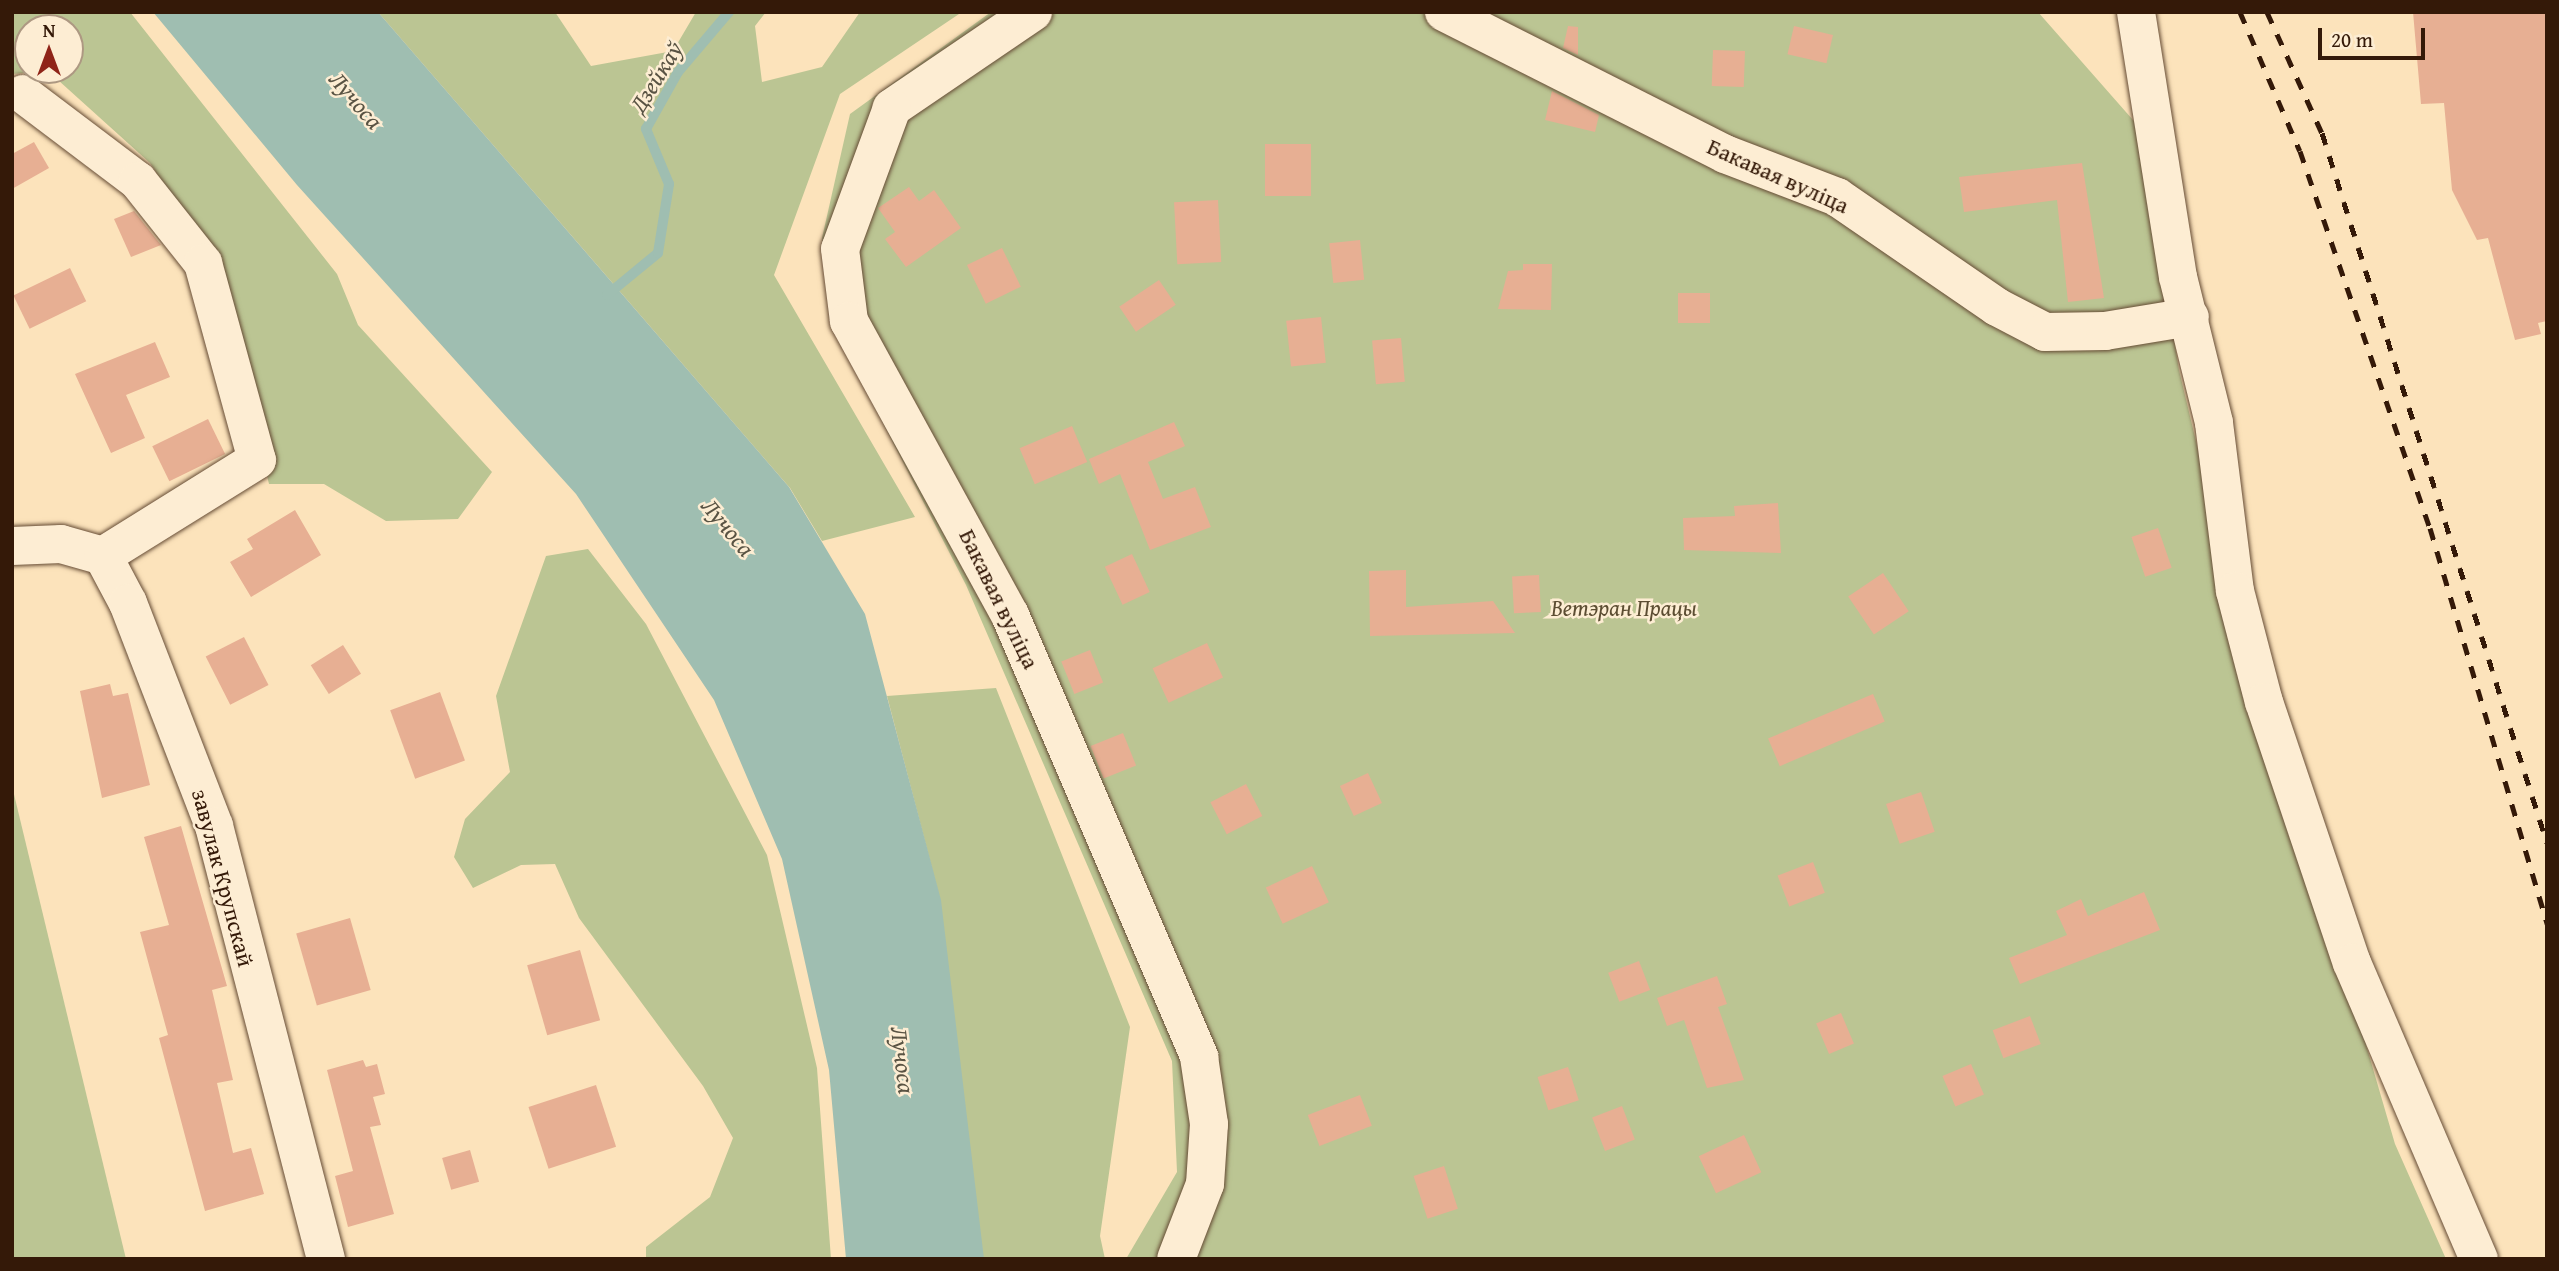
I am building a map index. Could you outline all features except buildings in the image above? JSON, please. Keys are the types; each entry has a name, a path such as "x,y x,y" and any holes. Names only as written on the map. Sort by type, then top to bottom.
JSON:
{"street":[{"name":"Бакавая вуліца","path":"1033,12 892,108 840,249 849,321 1010,615 1199,1057 1209,1124 1205,1184 1176,1259"},
{"name":"Бакавая вуліца","path":"1444,12 1725,154 1837,197 1997,307 2045,332 2105,331 2190,317"},
{"path":"2136,12 2190,317 2214,423 2235,591 2264,702 2352,963 2479,1259"},
{"path":"12,546 61,544 103,556 257,460 203,263 138,181 23,94"},
{"name":"завулак Крупскай","path":"103,556 128,603 214,826 326,1259"}],"green space":[{"path":"12,12 130,12 337,274 358,325 492,472 458,519 386,521 324,484 269,484 216,264 150,163 62,84 84,84 84,14 14,14 14,74"},
{"path":"378,12 555,12 591,66 673,51 696,12 766,12 755,26 762,82 822,67 860,12 962,12 840,94 774,275 915,517 822,541 790,488"},
{"name":"Ветэран Працы","path":"991,12 2038,12 2140,128 2179,370 2224,559 2395,1144 2446,1259 1126,1259 1177,1172 1172,1061 966,585 830,320 822,238 850,114"},
{"path":"588,549 646,624 767,855 817,1068 831,1259 646,1259 646,1247 710,1197 733,1138 703,1086 579,918 555,864 521,865 473,888 454,857 465,819 510,772 496,696 546,556"},
{"path":"996,688 1130,1027 1100,1236 1105,1259 983,1259 940,899 887,696"},
{"path":"12,786 126,1259 12,1259"}],"water":[{"name":"Лучоса","path":"153,12 378,12 789,487 865,614 941,900 984,1259 846,1259 829,1070 782,859 714,700 576,494 297,185"}],"waterway":[{"name":"Дзейкаў","path":"607,295 658,253 669,184 646,129 678,72 729,12"}],"railway":[{"path":"2240,12 2300,151 2430,528 2547,924"},
{"path":"2267,12 2322,133 2547,843"}]}
